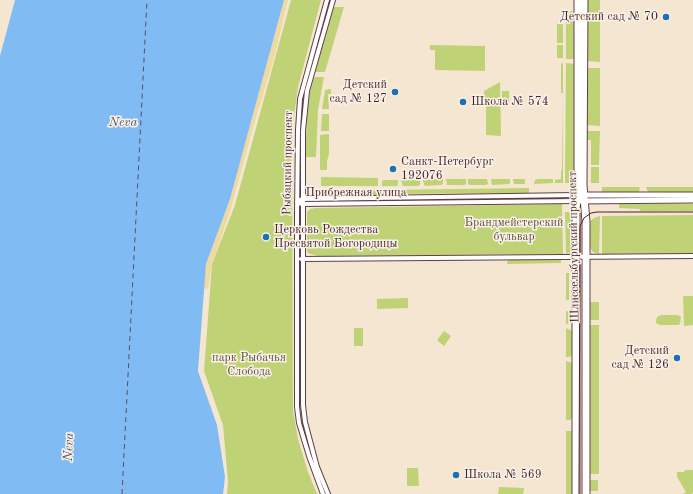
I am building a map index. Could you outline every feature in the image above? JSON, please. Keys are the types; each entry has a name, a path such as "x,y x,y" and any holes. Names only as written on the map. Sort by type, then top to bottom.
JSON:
{"main road":[{"name":"Шлиссельбургский проспект","path":"578,0 581,198 586,256 586,494"},
{"name":"Шлиссельбургский проспект","path":"576,494 576,256 583,185 584,0"}],"street":[{"name":"Рыбацкий проспект","path":"323,494 308,456 299,423 297,407 296,259 298,130 300,99 327,0"},
{"name":"Рыбацкий проспект","path":"328,494 315,461 305,422 303,405 302,199 303,131 306,99 311,74 333,0"},
{"name":"Прибрежная улица","path":"297,202 302,204 693,195"},
{"name":"Прибрежная улица","path":"297,202 302,199 581,198 693,200"},
{"path":"296,259 693,256"}],"green space":[{"name":"парк Рыбачья Слобода","path":"291,0 321,0 298,87 292,130 293,411 298,439 308,472 317,494 227,494 228,482 223,425 204,371 212,264 235,205"},
{"path":"587,0 600,0 600,62 587,61"},
{"path":"333,7 344,7 325,72 315,72"},
{"path":"566,11 572,11 575,13 575,57 573,59 566,59"},
{"path":"557,24 563,24 563,43 557,43"},
{"path":"430,45 485,46 485,71 435,70 435,50 430,50"},
{"path":"557,45 563,45 563,58 557,58"},
{"path":"563,63 563,93 561,93 561,64"},
{"path":"566,63 575,64 575,183 565,183"},
{"path":"587,68 600,68 600,126 587,125"},
{"path":"314,77 324,77 318,110 316,157 305,157 308,98"},
{"path":"500,82 501,136 486,135 486,102 484,101 484,91"},
{"path":"331,89 331,94 328,94 329,109 322,109 325,90"},
{"path":"502,91 509,91 509,105 502,105"},
{"path":"563,93 563,183 555,183 555,180 561,179 562,170"},
{"path":"322,114 329,114 329,131 321,131"},
{"path":"587,131 600,131 599,165 591,165 591,140 587,140"},
{"path":"329,134 327,170 320,170 320,135"},
{"path":"591,167 599,167 599,183 591,183"},
{"path":"321,177 378,178 378,186 321,186"},
{"path":"443,179 443,184 441,185 425,186 423,180"},
{"path":"446,179 466,179 466,184 447,185"},
{"path":"468,179 487,179 488,184 470,185 468,184"},
{"path":"491,179 510,179 510,183 492,185"},
{"path":"513,179 525,179 525,184 514,184"},
{"path":"553,179 553,183 534,184 535,180"},
{"path":"398,180 398,184 397,186 382,186 382,181"},
{"path":"401,180 420,180 420,184 419,186 403,186"},
{"path":"602,187 640,187 639,192 602,192"},
{"path":"646,187 693,187 693,192 648,192"},
{"path":"529,188 529,193 383,194 382,190"},
{"path":"321,190 378,190 377,195 321,195"},
{"name":"Брандмейстерский бульвар","path":"562,204 563,254 317,256 308,253 307,251 307,212 310,209 315,208"},
{"path":"619,204 693,204 693,211 640,211 640,209 619,208"},
{"path":"565,212 572,212 572,249 571,252 566,254"},
{"path":"693,215 693,253 602,254 602,216"},
{"path":"600,216 599,254 593,252 590,248 590,221"},
{"path":"508,260 561,260 561,263 507,264"},
{"path":"566,273 569,273 569,300 566,300"},
{"path":"683,296 693,296 693,325 684,326"},
{"path":"408,298 408,308 377,309 377,299"},
{"path":"589,302 599,302 599,320 589,320"},
{"path":"566,311 572,312 572,322 568,324 566,324"},
{"path":"661,315 678,315 681,317 680,324 660,325 656,323 656,321 657,317"},
{"path":"589,325 599,325 599,474 589,474"},
{"path":"354,328 363,328 363,346 354,346"},
{"path":"566,328 572,331 572,355 569,357 566,357"},
{"path":"444,331 451,336 444,346 437,340"},
{"path":"566,361 572,363 572,418 570,420 566,420"},
{"path":"566,431 572,431 572,494 566,494"},
{"path":"407,468 418,468 419,486 407,486"},
{"path":"685,470 693,470 693,493 691,494 683,494 686,492 677,477 677,472 684,472"},
{"path":"590,480 598,480 598,491 590,491"},
{"path":"499,487 524,488 523,494 498,494"}],"sand":[{"path":"284,0 288,0 274,58 230,212 212,264 208,289 204,288 206,264 230,199"}],"water":[{"name":"Neva","path":"15,0 284,0 230,199 206,264 198,371 217,425 225,477 223,494 0,494 0,56"}],"ferry route":[{"path":"122,494 147,0"}],"tram line":[{"path":"579,494 580,226 584,218 591,213 597,212 693,212"}],"place":[{"name":"Детский сад № 70","path":"666,17"},
{"name":"Детский сад № 127","path":"395,92"},
{"name":"Школа № 574","path":"463,102"},
{"name":"Санкт-Петербург 192076","path":"393,169"},
{"name":"Церковь Рождества Пресвятой Богородицы","path":"266,237"},
{"name":"Детский сад № 126","path":"677,358"},
{"name":"Школа № 569","path":"456,475"}]}
